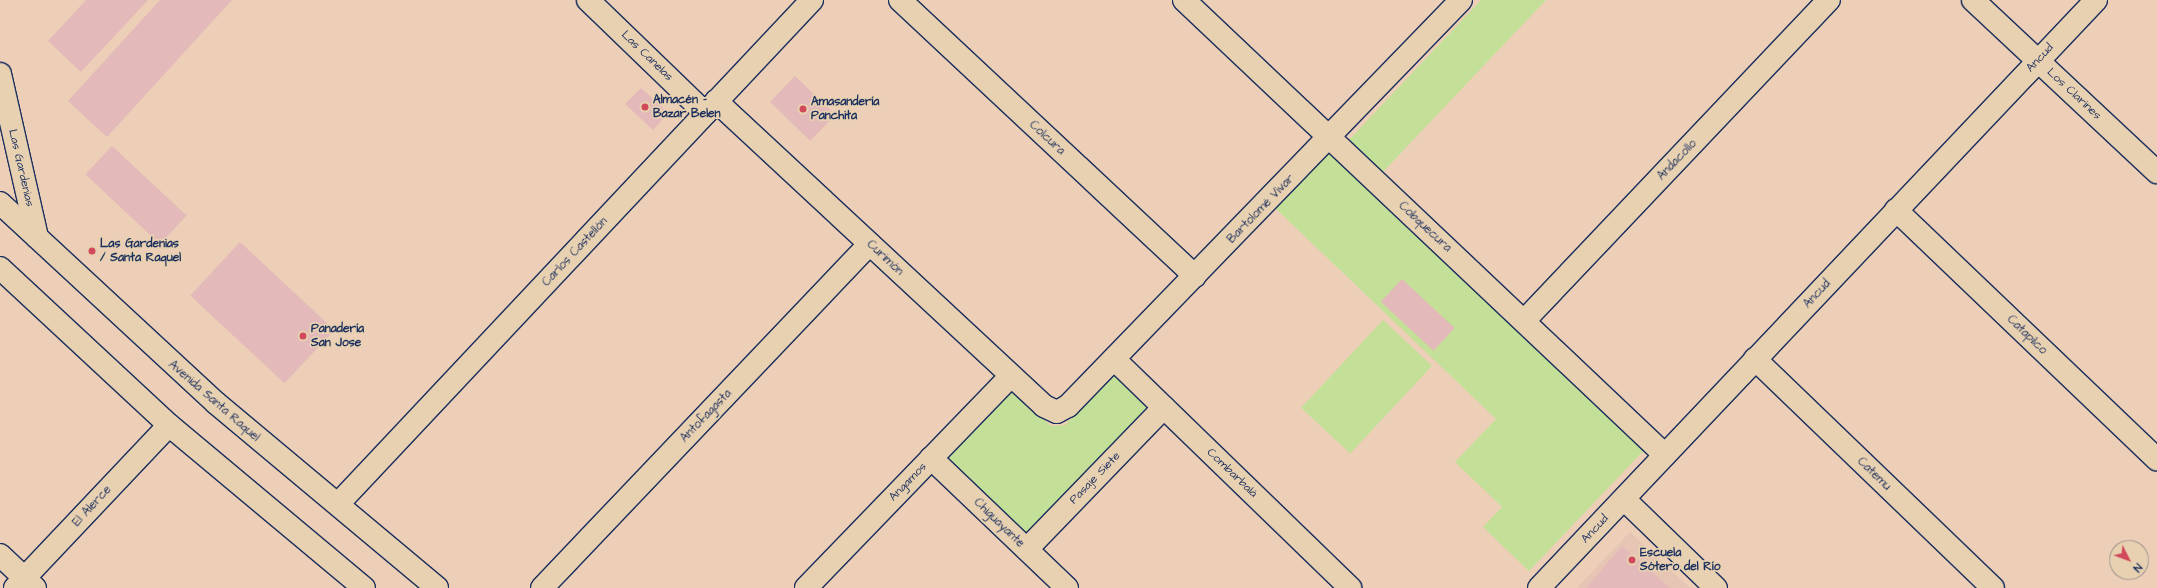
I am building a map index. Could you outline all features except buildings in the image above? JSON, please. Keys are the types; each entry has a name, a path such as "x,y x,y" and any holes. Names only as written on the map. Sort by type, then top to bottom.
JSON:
{"street":[{"name":"Las Canelas","path":"588,0 711,107"},
{"name":"Carlos Castellón","path":"338,504 812,0"},
{"name":"Colcura","path":"900,0 1195,276"},
{"name":"Cobquecura","path":"1184,0 1665,455"},
{"name":"Bartolomé Vivar","path":"1056,412 1068,406 1330,138 1461,0"},
{"name":"Andacollo","path":"1524,321 1830,0"},
{"name":"Los Clarines","path":"1973,0 2157,172"},
{"name":"Ancud","path":"1539,588 2096,0"},
{"name":"Las Gardenias","path":"0,74 37,237"},
{"name":"Curimón","path":"711,107 870,244 1044,406 1056,412"},
{"name":"Avenida Santa Raquel","path":"0,203 216,403 437,588"},
{"name":"Catapilco","path":"1896,210 2157,459"},
{"name":"Antofagasta","path":"542,588 870,244"},
{"path":"0,268 169,425 364,588"},
{"name":"Combarbalá","path":"1114,359 1350,588"},
{"name":"Catemu","path":"1755,359 1993,588"},
{"name":"Angamos","path":"806,588 1011,376"},
{"name":"Pasaje Siete","path":"1027,549 1164,407"},
{"name":"El Alerce","path":"25,585 169,425"},
{"name":"Chiguayante","path":"931,458 1067,588"},
{"path":"1624,499 1716,588"},
{"path":"0,555 25,585"}],"shaded area":[{"name":"Escuela Sótero del Río","path":"1630,532 1690,588 1577,588"}],"green space":[{"path":"1481,0 1546,0 1381,174 1347,142"},
{"path":"1333,142 1649,445 1529,571 1483,527 1502,507 1455,462 1496,419 1273,206"},
{"path":"1383,320 1432,366 1350,453 1301,408"},
{"path":"1115,373 1151,408 1025,540 942,462 1012,389 1051,426 1065,425"}],"place":[{"name":"Almacén - Bazar Belen","path":"645,107"},
{"name":"Amasandería Panchita","path":"803,109"},
{"name":"Las Gardenias / Santa Raquel","path":"92,251"},
{"name":"Panadería San Jose","path":"303,336"},
{"name":"Escuela Sótero del Río","path":"1632,560"}]}
